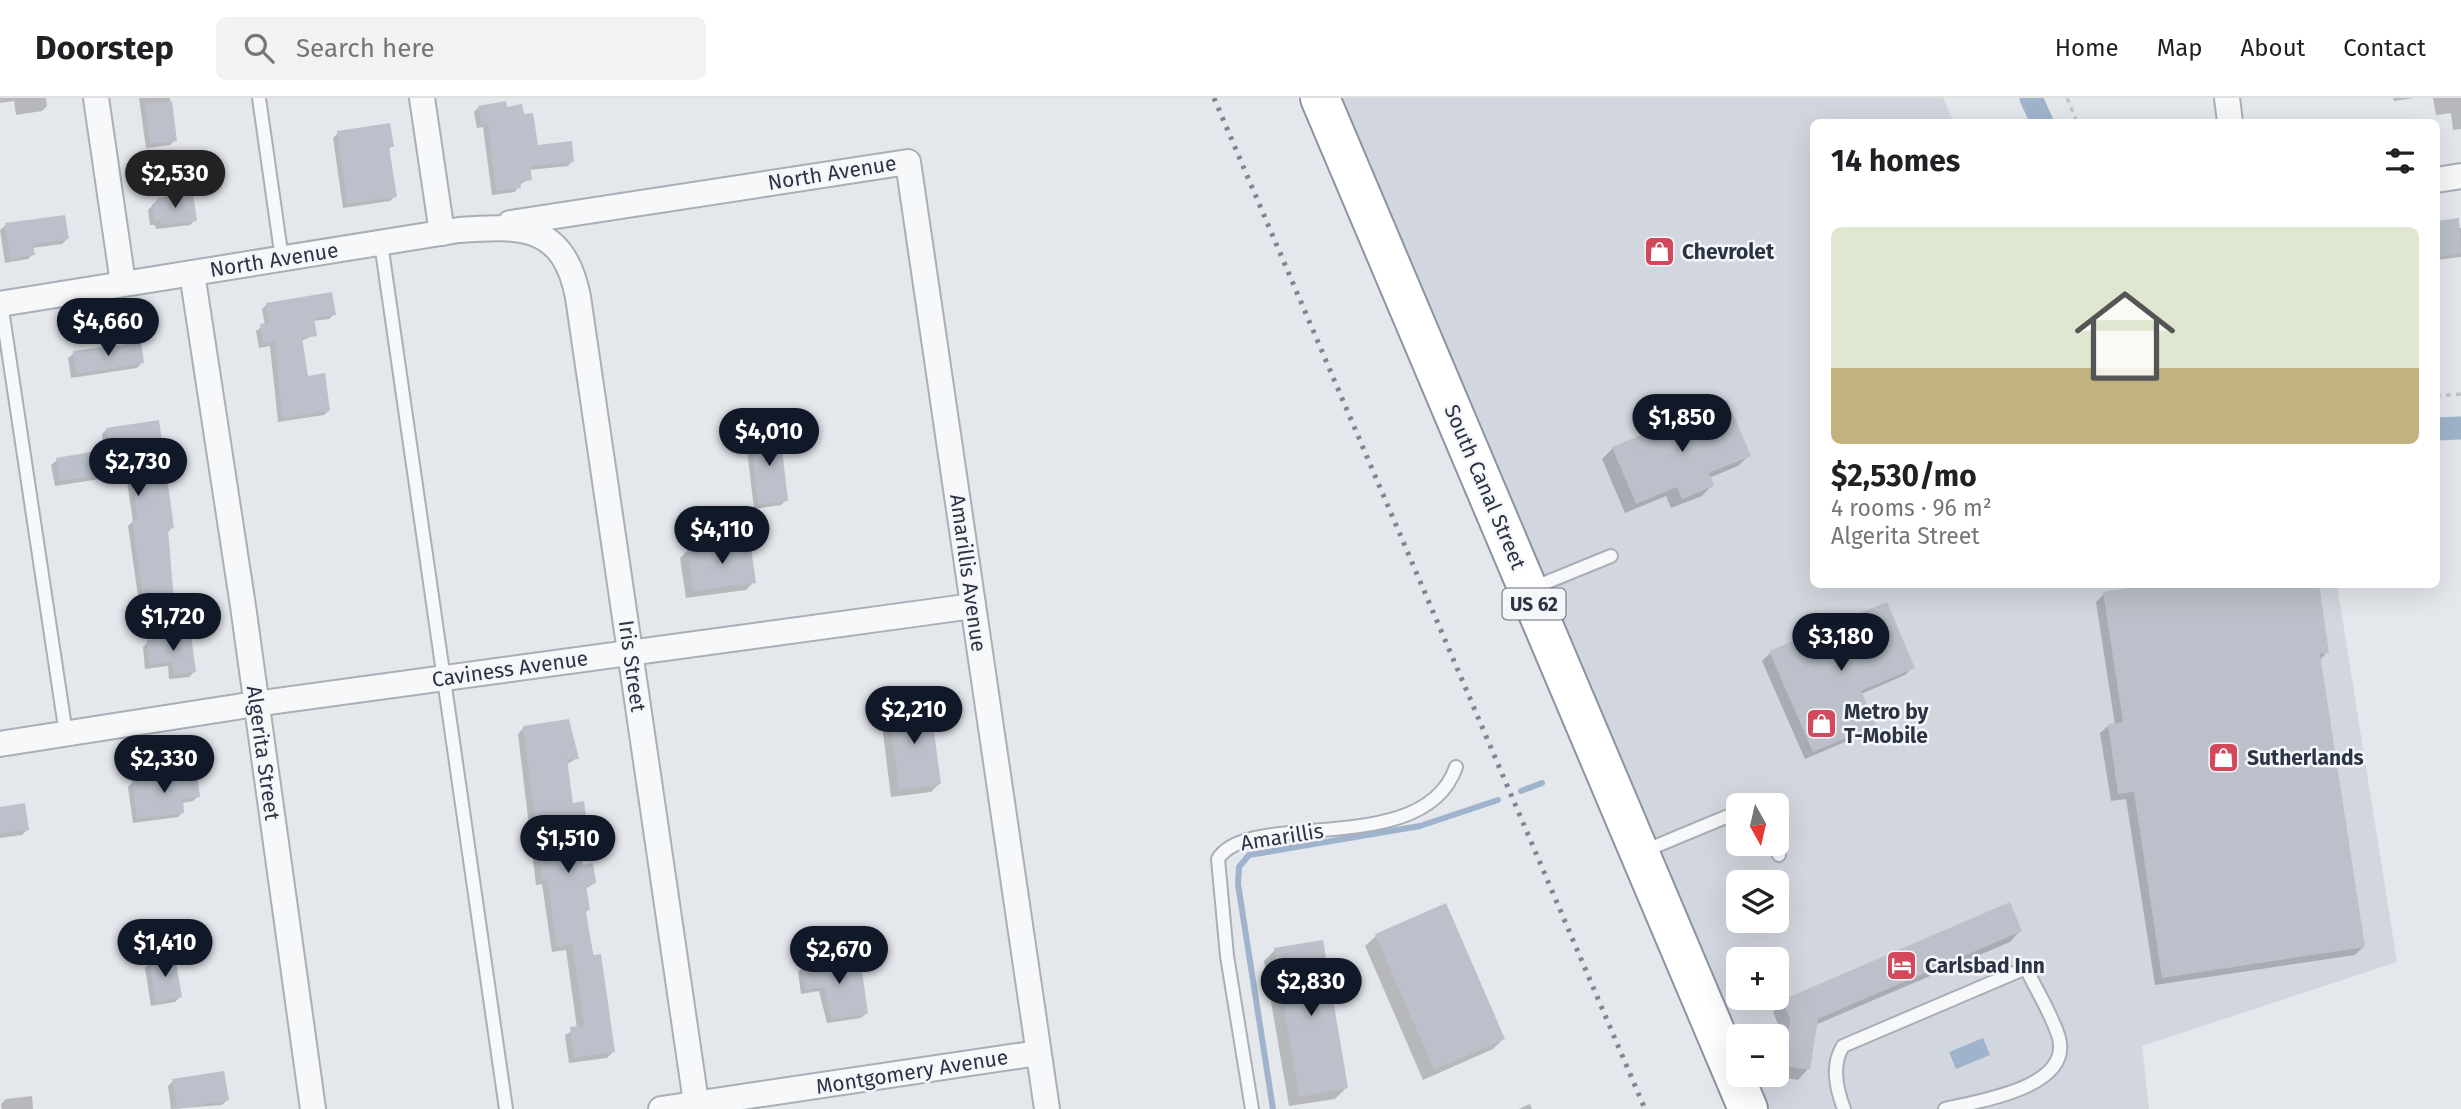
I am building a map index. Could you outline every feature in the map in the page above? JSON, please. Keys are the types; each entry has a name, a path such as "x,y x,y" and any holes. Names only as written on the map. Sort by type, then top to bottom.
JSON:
{"highway":[{"name":"South Canal Street","path":"1320,98 1748,1109"}],"street":[{"path":"96,98 123,283"},
{"path":"422,98 453,232"},
{"path":"2227,98 2230,119"},
{"name":"North Avenue","path":"0,303 908,162"},
{"name":"Amarillis Avenue","path":"908,162 1047,1109"},
{"path":"2440,179 2461,176"},
{"name":"North Avenue","path":"453,232 515,229 541,236"},
{"name":"Iris Street","path":"541,236 566,257 573,271 696,1107"},
{"name":"Algerita Street","path":"192,273 313,1109"},
{"name":"Caviness Avenue","path":"0,744 255,704 973,606"},
{"name":"Montgomery Avenue","path":"661,1109 696,1107 1038,1053"}],"lane":[{"path":"258,98 282,259"},
{"path":"381,243 506,1109"},
{"path":"0,303 66,734"},
{"path":"1528,589 1611,556"},
{"name":"Amarillis","path":"1252,1109 1227,956 1218,859 1223,850 1235,843 1254,838 1316,832 1404,816 1436,800 1450,784 1456,767"},
{"path":"1640,853 1726,817"},
{"path":"1844,1109 1836,1082 1836,1057 1843,1046 2026,968 2059,1039 2058,1056 2046,1076 2026,1087 1945,1109"}],"path":[{"path":"2067,98 2076,119"},
{"path":"2440,396 2461,394"}],"shaded area":[{"path":"1320,98 1943,98 1953,119 1810,119 1810,588 2337,588 2397,962 2142,1046 2149,1109 1748,1109 1739,1087 1789,1087 1789,1024 1726,1024 1726,1057"}],"water":[{"path":"1983,1038 1990,1055 1956,1069 1949,1052"}],"building":[{"path":"172,101 177,141 150,144 145,104"},
{"path":"506,101 507,107 522,104 524,114 533,113 538,145 572,141 574,162 530,166 532,180 520,182 521,188 496,191 488,123 481,124 478,106"},
{"path":"390,123 394,147 389,147 397,197 347,204 337,131"},
{"path":"193,193 197,221 160,225 160,221 154,221 152,204 158,203 157,198"},
{"path":"65,215 69,239 33,244 35,255 10,259 5,223"},
{"path":"2459,218 2461,253 2440,256 2440,220"},
{"path":"332,292 336,315 314,318 317,336 302,338 308,376 325,373 330,411 282,418 275,342 263,344 260,324 269,323 266,303"},
{"path":"141,342 144,363 76,374 73,351"},
{"path":"1727,400 1751,456 1709,473 1714,486 1682,499 1677,487 1636,504 1612,447"},
{"path":"159,420 174,528 168,529 174,601 144,605 132,520 138,519 131,471 60,481 56,458 109,449 106,428"},
{"path":"780,431 788,501 758,505 750,435"},
{"path":"750,540 756,583 693,591 687,549"},
{"name":"Sutherlands","path":"2129,588 2320,588 2329,653 2320,654 2365,947 2162,978 2134,792 2118,794 2108,724 2123,722 2103,592"},
{"path":"1887,602 1915,668 1861,691 1876,725 1813,752 1769,651"},
{"path":"191,635 196,672 174,675 172,662 150,665 147,640"},
{"path":"930,702 941,784 899,790 888,708"},
{"path":"569,719 579,759 567,760 573,803 584,801 587,824 577,825 583,865 593,863 596,883 586,885 590,910 586,911 593,955 601,954 615,1052 574,1058 570,1027 584,1025 572,944 557,947 547,879 542,880 523,726"},
{"path":"197,772 200,797 183,799 184,813 137,819 132,781"},
{"path":"25,803 29,830 0,834 0,807"},
{"name":"Carlsbad Inn","path":"2010,902 2022,931 1818,1019 1810,1070 1789,1067 1790,1018 1786,1010 1789,1010 1789,997"},
{"path":"1446,903 1505,1039 1434,1070 1375,934"},
{"path":"1323,940 1348,1088 1299,1097 1274,948"},
{"path":"175,957 182,997 156,1002 149,961"},
{"path":"860,957 868,1014 831,1019 824,987 806,990 802,965"},
{"path":"224,1071 229,1100 177,1109 172,1079"}],"waterway":[{"path":"2031,98 2041,119"},
{"path":"2440,429 2461,428"},
{"path":"1521,791 1542,783"},
{"path":"1273,1109 1238,884 1239,867 1249,855 1420,826 1498,800"}],"railway":[{"path":"1214,98 1645,1109"}],"place":[{"name":"Chevrolet","path":"1659,252"},
{"name":"Metro by T-Mobile","path":"1821,724"},
{"name":"Sutherlands","path":"2224,758"},
{"name":"Carlsbad Inn","path":"1902,966"}]}
